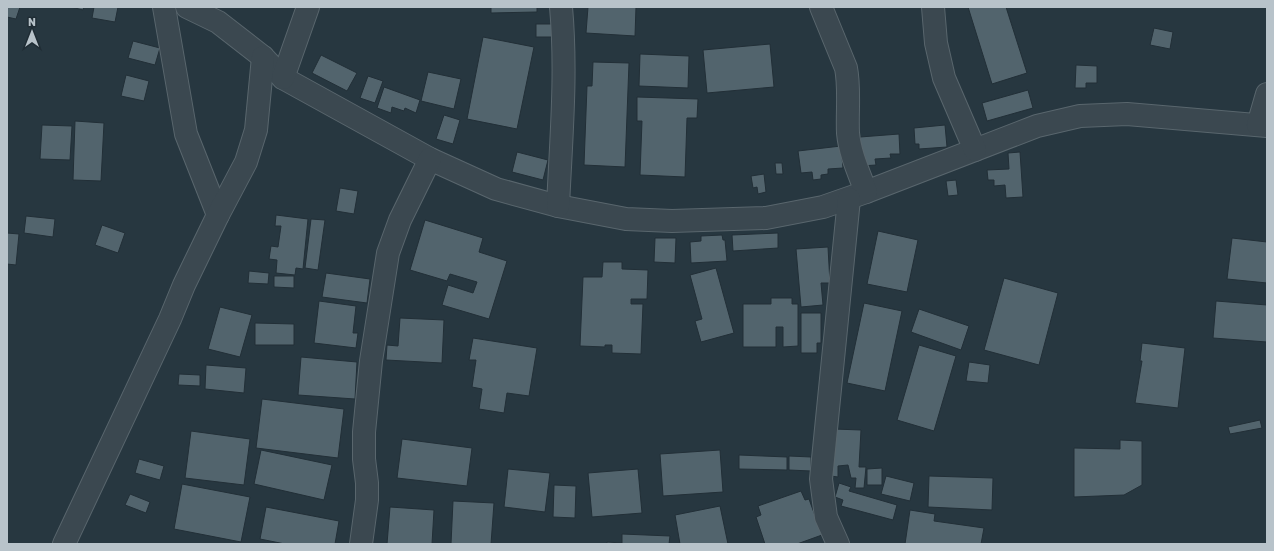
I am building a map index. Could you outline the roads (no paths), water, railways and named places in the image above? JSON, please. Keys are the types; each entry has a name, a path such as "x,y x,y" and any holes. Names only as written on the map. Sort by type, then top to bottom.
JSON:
{"street":[{"path":"164,7 186,134 218,215"},
{"path":"187,7 218,22 263,57 283,78 430,159 496,189 558,206 626,219 672,221 766,218 823,207 857,196 1037,126 1080,116 1128,114 1263,126 1267,94"},
{"path":"283,78 308,7"},
{"path":"558,206 563,85 561,7"},
{"path":"821,7 846,68 848,78 848,119 857,196 821,480 822,500 826,517 838,544"},
{"path":"933,7 936,43 944,78 975,150"},
{"path":"64,544 218,215 246,162 256,130 263,57"},
{"path":"361,544 367,500 364,432 371,361 388,253 400,220 430,159"}]}
